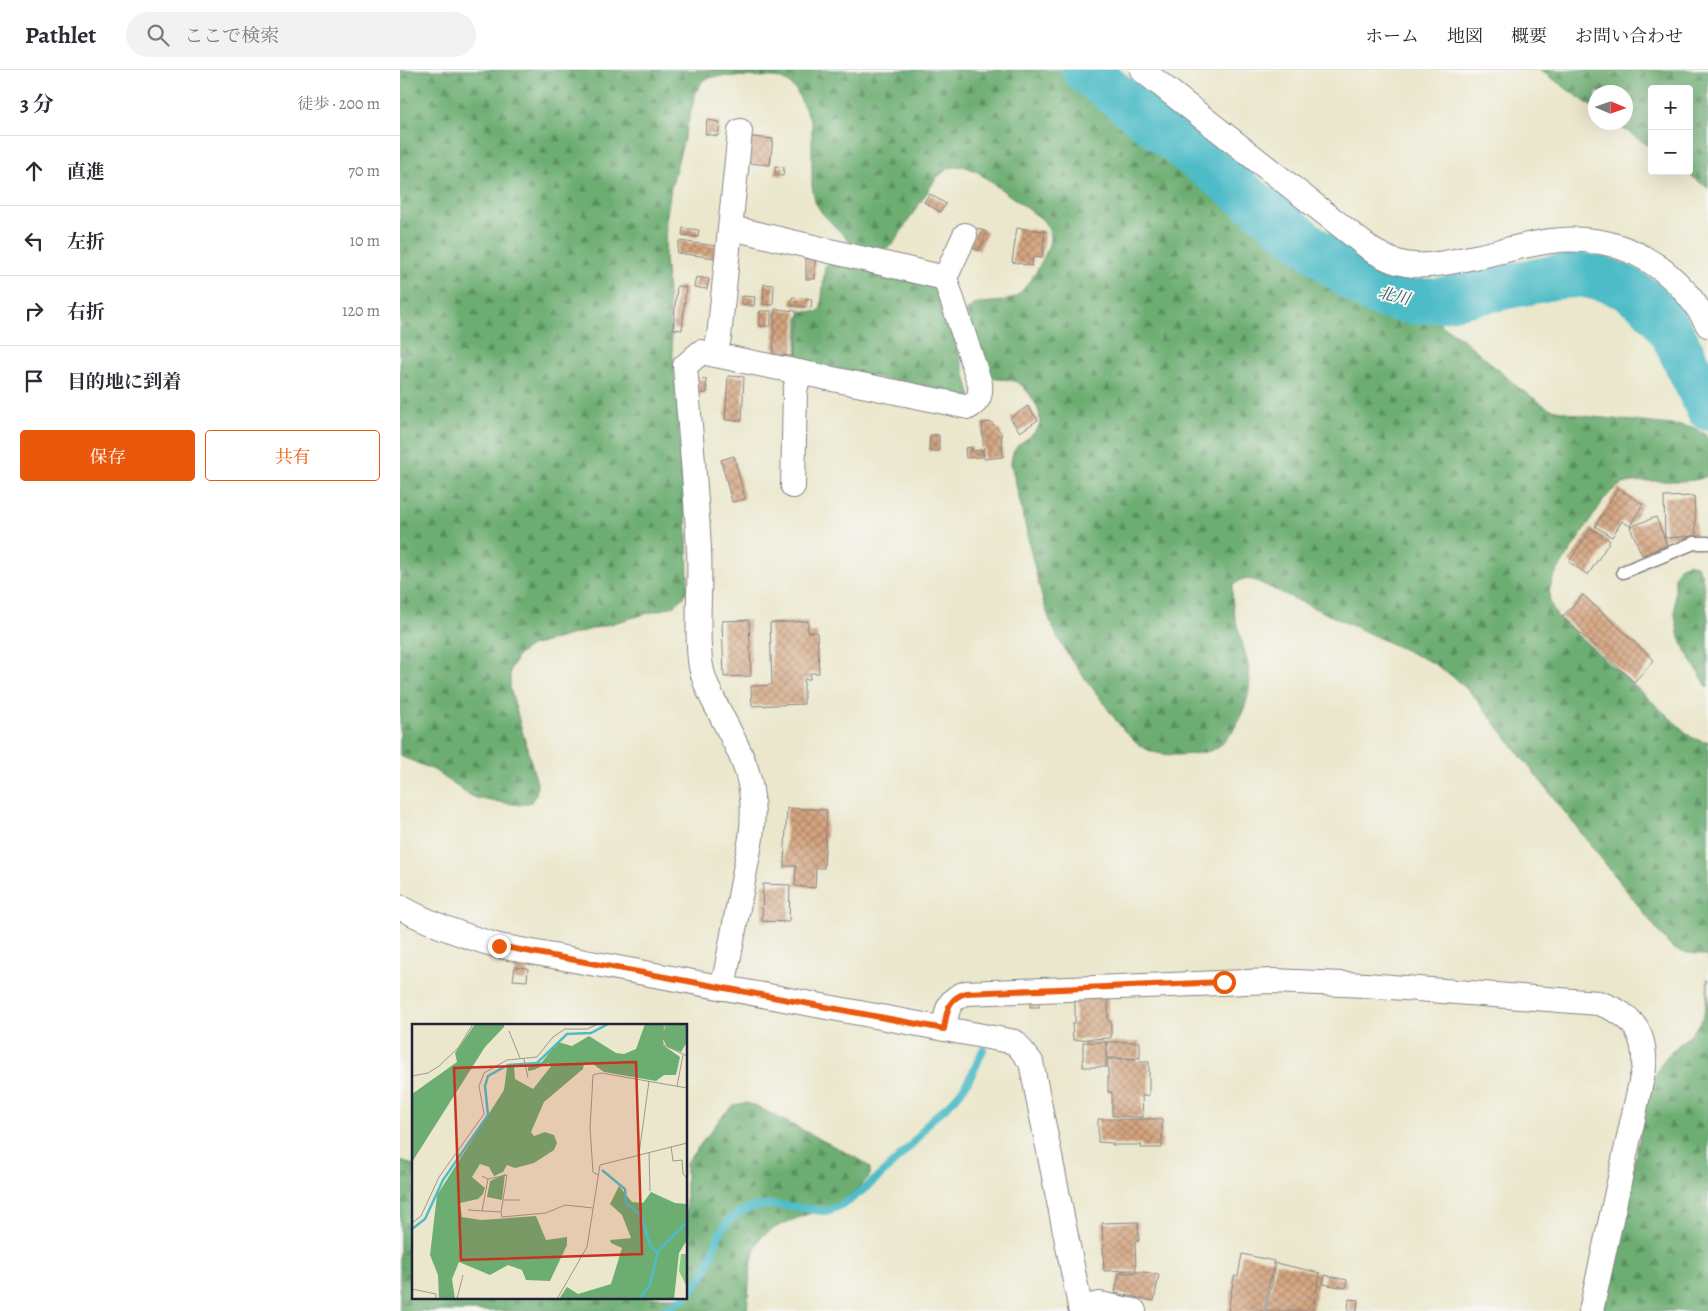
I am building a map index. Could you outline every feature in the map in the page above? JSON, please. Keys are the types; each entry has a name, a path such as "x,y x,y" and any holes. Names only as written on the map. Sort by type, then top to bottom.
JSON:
{"street":[{"path":"1142,70 1373,251 1393,261 1414,266 1435,264 1551,241 1583,240 1613,245 1643,256 1669,274 1691,297 1708,325"},
{"path":"715,355 719,337 740,131"},
{"path":"730,229 945,278"},
{"path":"723,988 754,816 753,793 748,771 704,680 700,662 700,552 685,366 701,352 969,407 977,402 981,393 980,384 945,278 965,235"},
{"path":"793,486 795,391 798,372"},
{"path":"400,907 424,920 460,935 499,946 1015,1042 1031,1062 1080,1310 1100,1304 1134,1311"},
{"path":"944,1029 947,1010 951,1001 958,995 966,993 1224,982 1272,981 1366,985 1598,1003 1615,1008 1630,1019 1640,1034 1645,1051 1644,1068 1592,1311"}],"lane":[{"path":"1623,572 1694,543 1704,543"}],"green space":[{"path":"400,70 1069,70 1348,288 1376,304 1402,310 1437,322 1465,341 1519,388 1548,408 1584,416 1692,427 1704,433 1708,439 1708,475 1690,481 1637,481 1617,487 1601,504 1554,576 1549,597 1558,617 1691,737 1704,742 1708,741 1708,961 1707,957 1679,951 1670,946 1472,694 1455,678 1433,663 1254,580 1242,579 1233,585 1234,612 1246,655 1250,683 1243,710 1237,724 1228,737 1212,750 1174,755 1160,754 1148,750 1129,736 1068,655 1048,616 1038,580 1011,464 1014,451 1033,434 1040,424 1039,411 1032,398 1015,381 988,378 966,312 976,304 1003,301 1021,292 1032,279 1046,254 1050,240 1047,227 1042,219 976,171 963,166 949,168 937,177 893,244 884,250 874,252 856,246 822,213 815,202 812,186 812,123 796,90 788,82 776,77 717,76 703,80 696,92 671,188 666,221 665,257 687,531 688,587 684,597 674,606 531,646 518,655 510,671 510,688 537,783 536,794 531,802 520,805 479,799 467,794 434,770 400,756"},
{"path":"1540,70 1708,70 1708,188 1690,175 1693,175 1693,85 1648,85 1648,145 1625,130 1633,130 1633,85 1588,85 1588,104"},
{"path":"830,263 934,287 945,302 971,397 796,360 798,318 802,311 817,312 821,308 825,266"},
{"path":"1688,563 1697,566 1702,574 1708,620 1708,688 1685,650 1678,633 1675,614 1675,577 1679,567"},
{"path":"1708,978 1708,1311 1601,1311 1650,1090 1663,1061 1693,1031 1703,1016 1706,1007"},
{"path":"745,1103 756,1106 864,1162 870,1168 870,1175 867,1179 843,1200 764,1234 759,1240 753,1255 747,1311 400,1311 400,1161 412,1164 412,1298 688,1298 688,1160 725,1113 734,1105"}],"building":[{"path":"707,120 720,122 718,136 705,134"},
{"path":"751,137 773,139 770,165 748,163"},
{"path":"775,166 784,167 783,176 775,175"},
{"path":"930,194 946,204 940,212 924,202"},
{"path":"683,228 699,230 698,237 682,235"},
{"path":"977,228 987,232 979,251 969,246"},
{"path":"1017,228 1045,231 1042,258 1033,257 1032,266 1012,262"},
{"path":"679,241 717,246 716,258 677,253"},
{"path":"806,259 815,259 815,279 806,279"},
{"path":"696,277 709,279 707,289 694,287"},
{"path":"764,284 774,285 773,305 763,304"},
{"path":"677,286 686,287 682,330 673,329"},
{"path":"743,296 755,297 754,306 742,304"},
{"path":"792,297 812,299 811,308 791,305"},
{"path":"775,309 796,311 793,356 773,355"},
{"path":"760,311 771,311 771,326 760,326"},
{"path":"728,376 744,377 742,421 725,420"},
{"path":"706,379 707,393 698,394 697,380"},
{"path":"1028,406 1038,420 1020,432 1010,418"},
{"path":"991,422 1001,432 1003,457 984,459 982,423"},
{"path":"930,435 939,435 939,451 929,451"},
{"path":"972,447 972,451 982,450 982,457 966,458 965,448"},
{"path":"734,456 745,499 732,502 721,460"},
{"path":"1618,488 1643,504 1630,526 1622,521 1612,537 1595,526"},
{"path":"1694,496 1696,536 1665,538 1664,497"},
{"path":"1656,517 1667,545 1642,555 1630,527"},
{"path":"1591,528 1610,541 1588,575 1569,562"},
{"path":"1583,595 1654,660 1634,682 1562,617"},
{"path":"749,620 751,676 724,677 722,621"},
{"path":"808,621 808,632 817,632 819,673 810,673 810,679 804,679 804,704 752,706 751,686 772,685 770,623"},
{"path":"787,808 827,810 824,868 816,868 815,888 795,886 796,866 784,866"},
{"path":"763,884 790,885 789,922 762,921"},
{"path":"515,967 528,968 527,981 513,980"},
{"path":"1108,996 1108,1021 1111,1021 1111,1038 1073,1040 1072,1023 1075,1023 1075,998"},
{"path":"1030,999 1039,999 1039,1007 1030,1007"},
{"path":"1083,1042 1106,1042 1106,1067 1083,1067"},
{"path":"1107,1042 1140,1042 1140,1058 1107,1058"},
{"path":"1108,1059 1135,1059 1136,1062 1149,1062 1149,1095 1142,1096 1143,1117 1112,1116 1112,1092 1108,1092"},
{"path":"1098,1119 1162,1119 1162,1148 1141,1148 1142,1145 1112,1145 1113,1143 1098,1142"},
{"path":"1138,1222 1139,1241 1135,1241 1136,1270 1104,1271 1102,1223"},
{"path":"1242,1254 1274,1261 1264,1311 1228,1311 1234,1276 1238,1276"},
{"path":"1276,1263 1320,1273 1312,1311 1266,1311"},
{"path":"1144,1272 1159,1275 1154,1301 1115,1293 1119,1273"},
{"path":"1325,1275 1347,1280 1346,1288 1323,1284"},
{"path":"1349,1299 1358,1300 1357,1311 1348,1311"}],"waterway":[{"name":"北川","path":"1084,70 1354,280 1379,295 1411,302 1440,300 1556,277 1581,275 1604,279 1626,288 1646,301 1663,319 1676,341 1708,408"},
{"path":"688,1294 698,1284 720,1233 734,1216 748,1209 773,1205 823,1211 833,1209 858,1194 895,1161 913,1143 932,1119 959,1094 971,1076 983,1050"},
{"path":"663,1311 683,1298"}],"route":[{"path":"499,946 944,1029 947,1010 951,1001 958,995 966,993 1224,982"}]}
